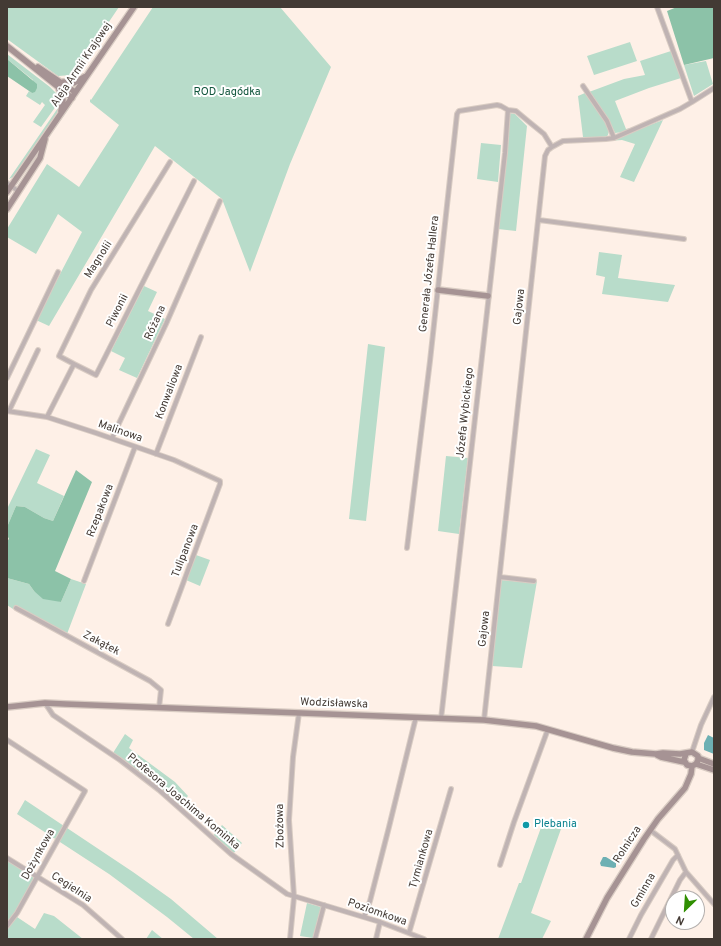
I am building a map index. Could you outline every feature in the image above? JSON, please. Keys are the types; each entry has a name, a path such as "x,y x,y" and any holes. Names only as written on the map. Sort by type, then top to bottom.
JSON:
{"main road":[{"name":"Aleja Armii Krajowej","path":"7,192 9,185 134,7"},
{"path":"7,46 73,95"},
{"path":"58,83 74,83 82,79 90,71"},
{"path":"58,83 63,100 59,115"},
{"name":"Aleja Armii Krajowej","path":"7,209 40,158 46,134"},
{"path":"438,290 488,296"},
{"name":"Wodzisławska","path":"7,707 44,703 484,720 521,723 548,729 614,748 656,754 686,754"},
{"path":"714,764 698,758 696,754 692,752 686,754 684,758 684,762 688,766 694,765 714,770"},
{"name":"Wodzisławska","path":"656,754 660,757 684,762"},
{"path":"694,765 698,758"},
{"name":"Rolnicza","path":"586,939 607,898 650,830 685,788 692,774 694,765"}],"street":[{"path":"657,7 692,102"},
{"path":"583,86 607,121 614,138"},
{"path":"552,146 563,141 606,140 614,138 680,109 714,88"},
{"name":"Generała Józefa Hallera","path":"407,548 438,290 457,114 459,111 497,105 508,110 516,111 544,134 552,146"},
{"name":"Józefa Wybickiego","path":"441,719 505,153 508,110"},
{"name":"Gajowa","path":"484,720 546,156 548,150 552,146"},
{"name":"Magnolii","path":"74,364 59,356 91,290 170,162"},
{"name":"Piwonii","path":"74,364 96,375 194,181"},
{"path":"9,185 18,191"},
{"name":"Różana","path":"112,438 166,324 220,201"},
{"path":"539,220 684,240"},
{"path":"7,378 58,272"},
{"name":"Konwaliowa","path":"156,454 201,338"},
{"path":"8,411 38,350"},
{"path":"47,417 74,364"},
{"name":"Malinowa","path":"8,411 47,417 112,438 174,460 220,481 220,484"},
{"name":"Rzepakowa","path":"84,581 136,447"},
{"name":"Tulipanowa","path":"168,624 220,484"},
{"path":"500,577 534,581"},
{"name":"Zakątek","path":"16,608 150,681 161,690 159,708"},
{"path":"692,752 701,725 714,697"},
{"name":"Profesora Joachima Kominka","path":"44,703 52,715 120,760 159,790 231,854 287,894 294,897"},
{"name":"Zbożowa","path":"290,939 294,897 289,820 293,757 299,713"},
{"path":"364,917 370,901 416,717"},
{"path":"500,865 548,729"},
{"name":"Dożynkowa","path":"7,740 85,791 17,913 7,926"},
{"name":"Tymiankowa","path":"409,933 451,789"},
{"path":"650,830 670,845 678,854 686,872 714,904"},
{"name":"Gminna","path":"629,939 641,915 678,854"},
{"name":"Cegielnia","path":"7,858 83,905 122,939"},
{"path":"651,939 680,880 686,872"},
{"name":"Poziomkowa","path":"294,897 380,922 424,939"},
{"path":"315,939 324,905"},
{"path":"376,939 380,922"}],"green space":[{"path":"7,7 119,7 73,75 58,76 7,39"},
{"name":"ROD Jagódka","path":"153,7 280,7 331,67 290,164 250,272 222,199 155,146 49,326 36,320 82,232 58,214 36,254 7,237 7,229 47,164 79,187 119,125 90,102 90,99 91,100"},
{"path":"677,7 714,7 714,58 684,65 667,11"},
{"path":"630,42 637,61 594,75 587,56"},
{"path":"671,51 681,78 615,101 626,129 635,127 623,132 615,133 608,118 589,92 624,79 645,75 640,61"},
{"path":"7,54 57,94 59,102 41,127 33,122 45,105 42,102 40,105 26,96 29,91 32,93 33,80 7,59"},
{"path":"7,59 37,84 35,92 32,93 7,76"},
{"path":"706,61 713,84 694,96 684,65"},
{"path":"585,93 605,121 609,131 605,138 583,137 578,96"},
{"path":"70,102 72,104 51,134 42,150 28,166 15,185"},
{"path":"60,105 58,113 15,176 9,179"},
{"path":"509,113 515,114 527,126 516,231 498,229"},
{"path":"663,120 634,182 620,177 635,144 622,140 608,141"},
{"path":"481,143 501,145 498,182 477,179"},
{"path":"599,252 622,255 618,278 675,285 668,302 602,294 605,277 596,275"},
{"path":"144,286 157,292 148,311 165,319 137,378 119,370 125,358 111,351"},
{"path":"368,344 385,347 366,521 349,519"},
{"path":"36,449 50,455 37,483 64,496 53,521 44,518 25,507 16,506 7,527 7,509"},
{"path":"446,456 468,458 459,534 438,531"},
{"path":"76,470 92,482 55,571 71,579 61,602 43,599 29,584 7,578 7,541 9,539 7,535 7,527 16,506 25,507 44,518 53,521"},
{"path":"196,555 210,560 200,586 186,580"},
{"path":"7,578 29,584 34,591 61,602 71,579 86,584 67,634 16,605 13,609 7,605"},
{"path":"501,580 534,583 537,581 522,668 492,666"},
{"path":"125,734 133,740 129,748 175,782 188,796 180,805 153,782 113,753"},
{"path":"25,800 171,899 218,939 194,939 109,874 17,814"},
{"path":"543,822 561,829 531,913 551,921 542,939 498,939 519,883 521,883"},
{"path":"222,825 242,843 233,854 213,836"},
{"path":"7,860 37,880 17,917 35,929 44,913 54,916 83,939 7,939"},
{"path":"307,903 321,907 313,938 300,936"},
{"path":"152,930 163,939 146,939"}],"water":[{"path":"708,735 714,738 714,754 704,750 704,743"},
{"path":"603,857 606,857 616,863 616,867 601,866 600,863"}],"place":[{"name":"Plebania","path":"526,825"}]}
